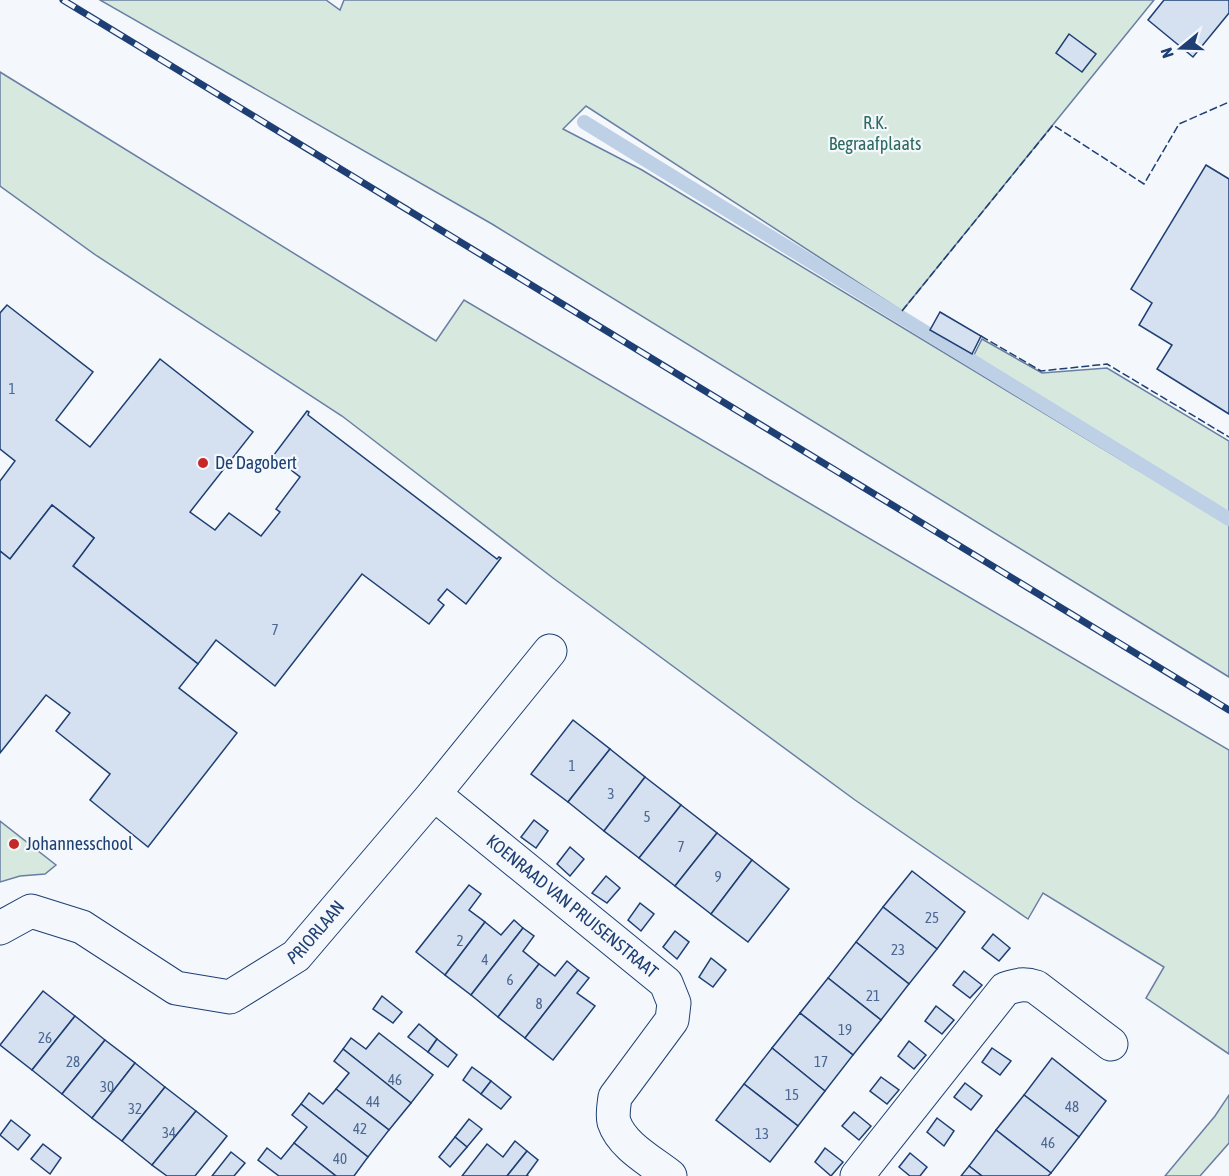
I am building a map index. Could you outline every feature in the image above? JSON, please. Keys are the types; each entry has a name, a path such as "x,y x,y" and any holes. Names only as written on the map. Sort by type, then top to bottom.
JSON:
{"street":[{"name":"PRIORLAAN","path":"0,928 31,911 82,927 176,988 230,998 296,956 434,794 550,651"},
{"name":"KOENRAAD VAN PRUISENSTRAAT","path":"434,794 666,983 674,1003 672,1020 615,1097 613,1111 614,1122 627,1143 670,1176"},
{"path":"857,1176 1005,989 1027,984 1036,987 1111,1044"}],"green space":[{"name":"R.K. Begraafplaats","path":"100,0 326,0 340,10 344,0 1154,0 902,311 586,106 563,129 642,170 1229,525 1229,677 492,224"},
{"path":"0,72 436,341 464,300 1229,750 1229,1054 1146,998 1164,967 1043,893 1028,919 855,800 553,578 342,416 97,256 0,186"},
{"path":"982,339 1042,373 1107,368 1229,441 1229,519 972,359"},
{"name":"Johannesschool","path":"0,821 56,865 45,874 20,876 0,882"},
{"path":"1229,1095 1229,1143 1200,1176 1165,1176 1215,1116"}],"building":[{"path":"1164,0 1229,0 1229,13 1193,57 1148,20"},
{"path":"1069,34 1096,54 1082,72 1056,53"},
{"path":"1206,165 1229,179 1229,414 1157,369 1172,345 1139,325 1152,303 1131,289"},
{"path":"7,305 93,372 56,420 90,447 160,359 253,432 190,512 215,530 229,513 261,536 280,512 276,509 300,477 273,456 307,411 308,415 497,559 501,558 466,604 447,589 438,600 444,605 429,624 362,574 275,686 216,640 198,664 73,566 94,538 52,505 10,559 0,551 0,481 15,461 0,449 0,313"},
{"path":"940,312 981,336 972,354 930,330"},
{"path":"52,505 94,538 73,566 198,664 179,688 237,733 148,847 90,800 110,774 56,731 70,713 46,695 0,753 0,551 10,559"},
{"path":"573,720 610,749 568,802 531,774"},
{"path":"610,749 645,777 604,831 568,802"},
{"path":"645,777 681,805 639,858 604,831"},
{"path":"681,805 717,833 675,886 639,858"},
{"path":"534,820 548,831 536,848 521,837"},
{"path":"717,833 752,860 711,914 675,886"},
{"path":"570,847 584,859 570,876 557,864"},
{"path":"752,860 789,889 748,942 711,914"},
{"path":"912,871 965,912 937,949 883,907"},
{"path":"606,876 620,888 607,903 592,893"},
{"path":"469,885 481,894 469,910 485,922 445,975 416,952"},
{"path":"640,903 654,914 641,931 628,920"},
{"path":"883,907 937,949 909,984 856,942"},
{"path":"514,920 523,928 471,995 445,975 485,922 501,935"},
{"path":"523,928 534,936 523,951 539,964 498,1017 471,995"},
{"path":"675,931 689,942 677,959 663,947"},
{"path":"993,934 1010,948 999,961 982,948"},
{"path":"856,942 909,984 881,1020 828,978"},
{"path":"711,958 726,970 713,987 699,977"},
{"path":"567,961 578,970 525,1038 498,1017 539,964 555,976"},
{"path":"578,970 589,978 577,993 595,1006 553,1060 525,1038"},
{"path":"964,971 982,985 970,998 953,985"},
{"path":"828,978 881,1020 853,1055 800,1013"},
{"path":"43,991 75,1016 32,1070 0,1045"},
{"path":"382,996 402,1012 393,1023 373,1009"},
{"path":"936,1006 954,1020 942,1034 925,1021"},
{"path":"800,1013 853,1055 825,1091 772,1048"},
{"path":"75,1016 105,1040 62,1094 32,1070"},
{"path":"419,1024 437,1039 428,1052 408,1037"},
{"path":"379,1033 433,1075 411,1103 343,1049 351,1038 366,1049"},
{"path":"437,1039 457,1055 448,1067 428,1052"},
{"path":"105,1040 135,1063 92,1118 62,1094"},
{"path":"909,1041 926,1055 914,1069 898,1056"},
{"path":"772,1048 825,1091 798,1126 744,1084"},
{"path":"992,1048 1011,1061 1000,1075 982,1062"},
{"path":"343,1049 411,1103 389,1130 336,1089 349,1073 334,1061"},
{"path":"1052,1058 1106,1101 1079,1137 1024,1095"},
{"path":"135,1063 165,1087 122,1141 92,1118"},
{"path":"472,1067 491,1081 481,1094 463,1080"},
{"path":"881,1077 899,1090 887,1104 870,1091"},
{"path":"491,1081 511,1097 501,1109 481,1094"},
{"path":"965,1083 982,1096 971,1110 954,1097"},
{"path":"744,1084 798,1126 770,1162 716,1120"},
{"path":"165,1087 196,1111 152,1165 122,1141"},
{"path":"336,1089 389,1130 368,1157 301,1104 309,1093 323,1104"},
{"path":"1024,1095 1079,1137 1051,1173 996,1130"},
{"path":"301,1104 368,1157 354,1176 336,1176 294,1143 307,1127 292,1115"},
{"path":"196,1111 227,1136 195,1176 167,1176 152,1165"},
{"path":"854,1112 871,1126 859,1140 842,1126"},
{"path":"937,1118 954,1131 944,1146 927,1132"},
{"path":"469,1119 482,1129 467,1147 455,1137"},
{"path":"11,1120 30,1135 18,1150 0,1135"},
{"path":"996,1130 1051,1173 1048,1176 982,1176 969,1166"},
{"path":"455,1137 467,1147 450,1167 439,1157"},
{"path":"515,1141 527,1151 507,1176 462,1176 487,1144 503,1157"},
{"path":"294,1143 336,1176 279,1176 258,1160 267,1148 281,1159"},
{"path":"43,1144 61,1158 50,1174 31,1159"},
{"path":"825,1148 843,1162 831,1176 815,1162"},
{"path":"527,1151 538,1160 528,1176 507,1176"},
{"path":"231,1152 245,1163 234,1176 212,1176"},
{"path":"910,1153 927,1167 920,1176 910,1176 899,1167"},
{"path":"969,1166 982,1176 961,1176"}],"waterway":[{"path":"584,122 1229,519"}],"railway":[{"path":"63,0 1229,710"}],"fence":[{"path":"902,311 1053,125 1144,184 1179,124 1229,102"},
{"path":"981,336 1041,371 1107,364 1229,437"}],"place":[{"name":"De Dagobert","path":"203,463"},
{"name":"Johannesschool","path":"14,844"}]}
